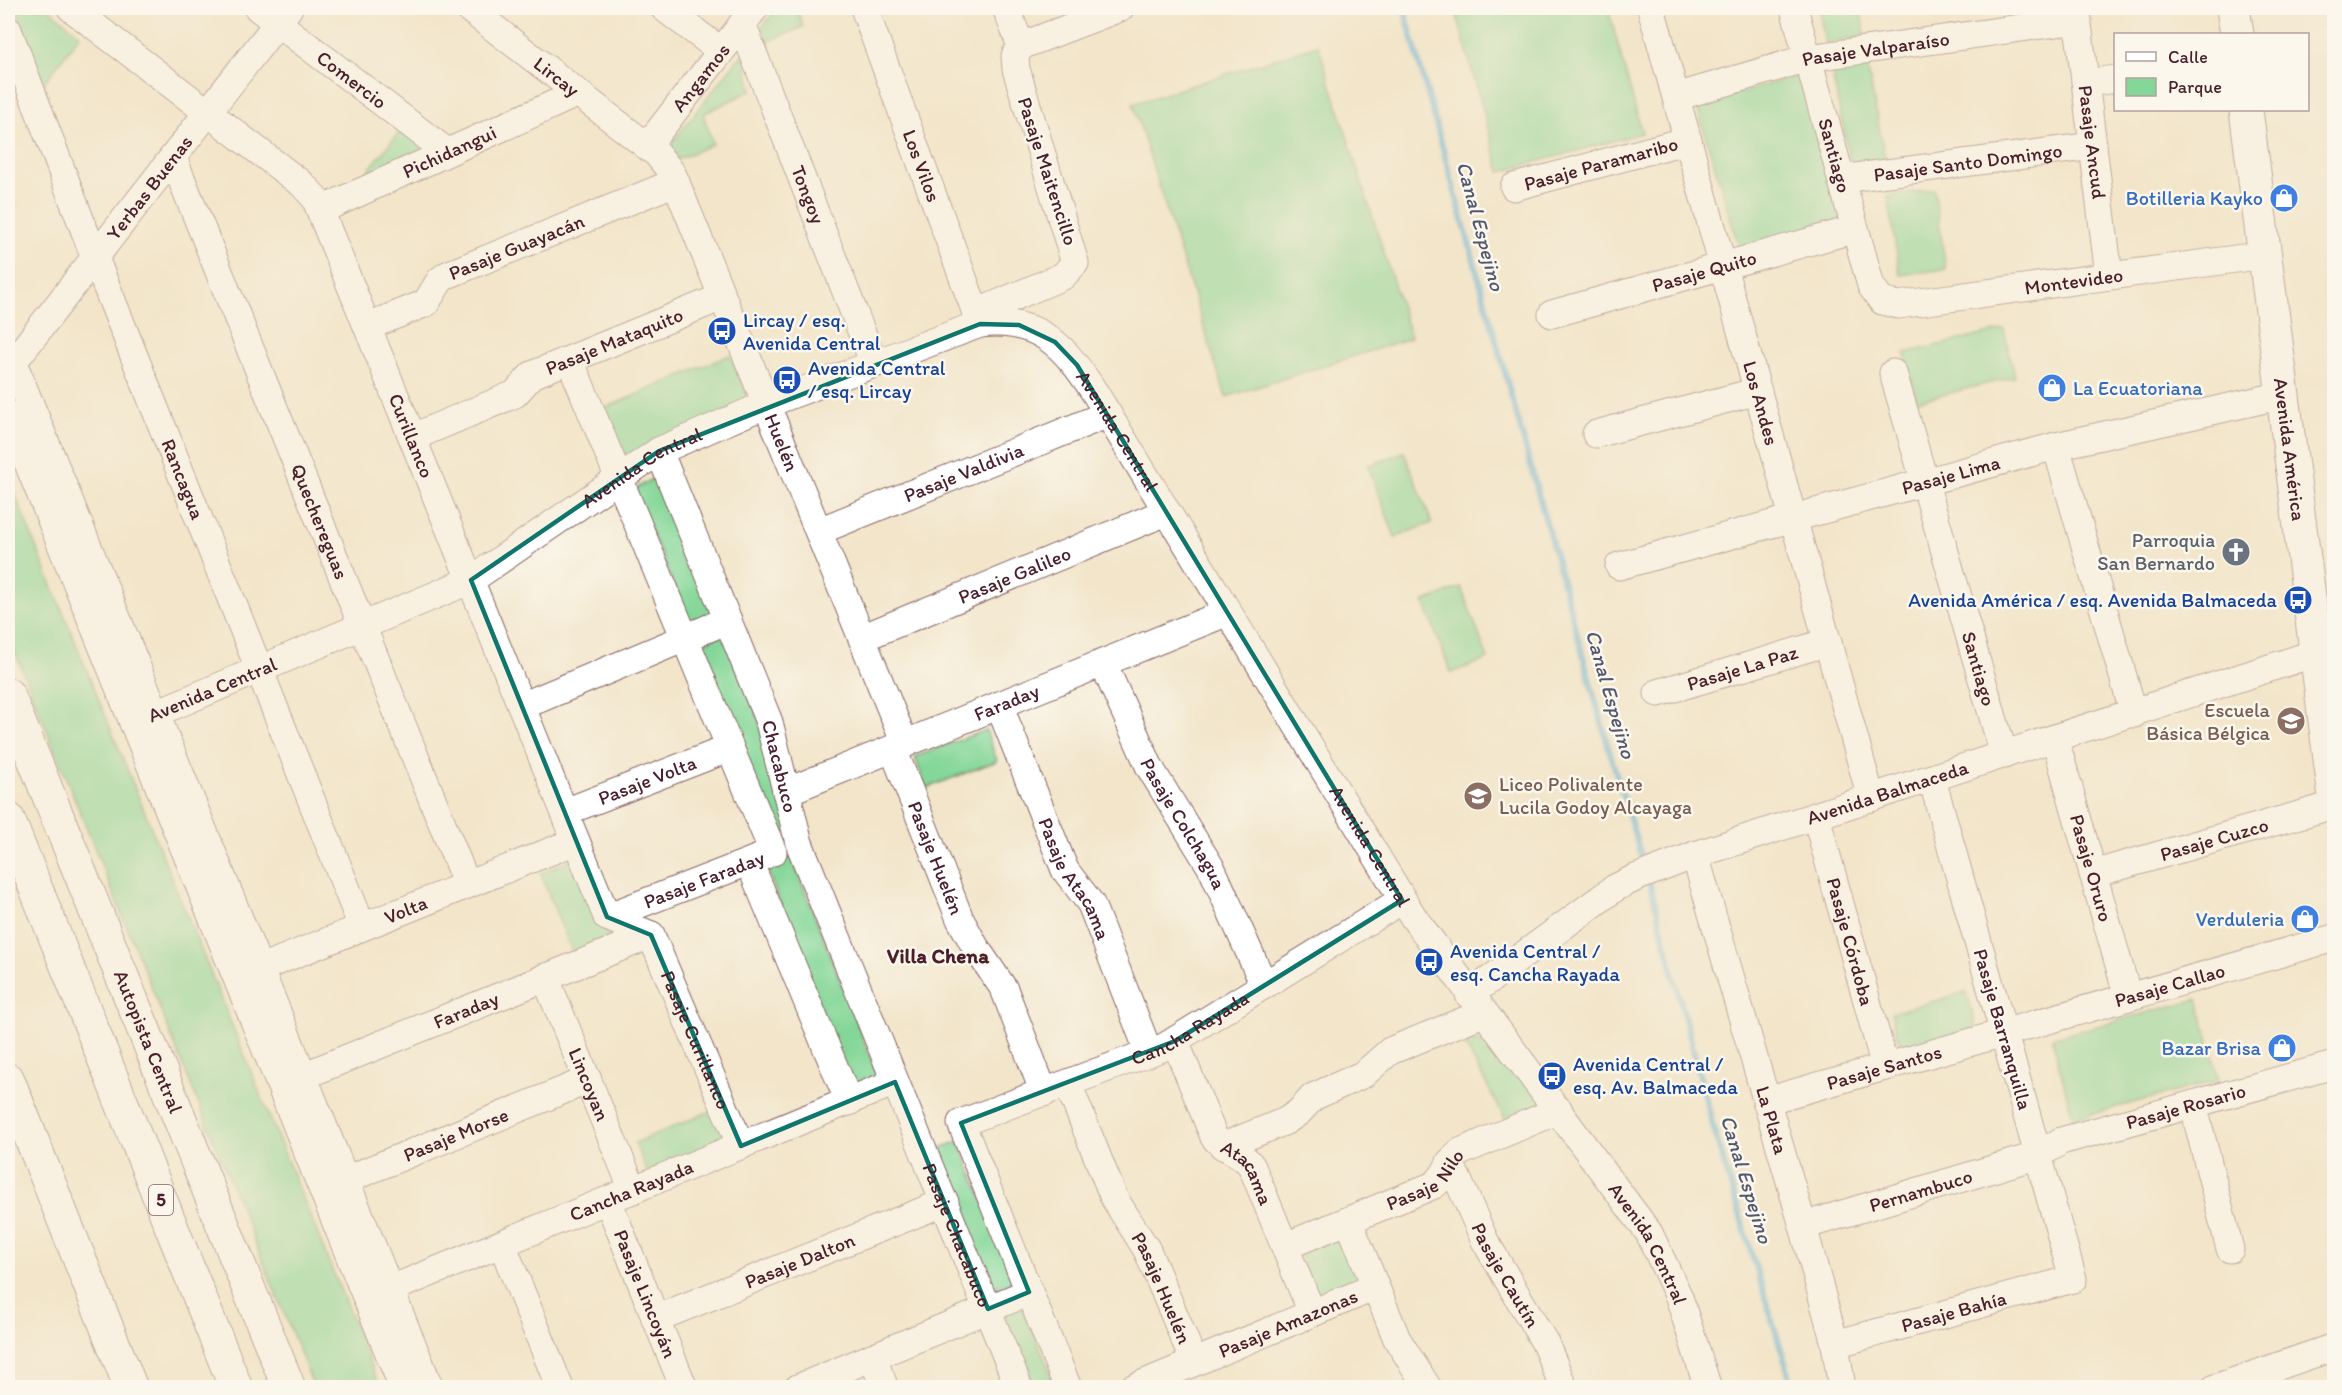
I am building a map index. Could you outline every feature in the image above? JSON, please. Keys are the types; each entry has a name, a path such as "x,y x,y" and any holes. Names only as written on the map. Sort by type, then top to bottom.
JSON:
{"main road":[{"path":"2233,8 2236,33"},
{"name":"Avenida América","path":"2246,111 2283,395 2326,650 2334,790"},
{"name":"Autopista Central","path":"8,695 289,1388"},
{"name":"5","path":"8,819 236,1388"},
{"path":"8,867 56,939"},
{"path":"8,1080 131,1388"}],"street":[{"name":"Curillanco","path":"71,8 310,191 321,210 369,326 607,917"},
{"name":"Lircay","path":"468,8 647,146"},
{"path":"664,8 721,51"},
{"name":"Los Vilos","path":"864,8 978,318"},
{"name":"Pasaje Maitencillo","path":"978,318 1063,276 1076,263 1016,69 1015,56 1021,46 1006,8"},
{"path":"1021,46 1120,8"},
{"name":"Los Andes","path":"1651,8 1872,798"},
{"name":"Santiago","path":"1794,8 1871,286 1882,301"},
{"name":"Yerbas Buenas","path":"10,366 207,114 275,12"},
{"name":"Comercio","path":"275,12 447,152"},
{"name":"Pasaje Valparaíso","path":"1676,97 1808,58 2077,14"},
{"name":"Pasaje Ancud","path":"2077,14 2109,276"},
{"name":"Angamos","path":"647,146 748,16"},
{"name":"Tongoy","path":"748,16 874,364"},
{"name":"Rancagua","path":"8,30 95,258 362,927"},
{"path":"2085,83 2114,79"},
{"name":"Pichidangui","path":"321,210 578,93"},
{"name":"Pasaje Paramaribo","path":"1514,187 1688,140"},
{"name":"Huelén","path":"647,146 665,162 676,182 862,638 899,746"},
{"name":"Pasaje Santo Domingo","path":"1842,179 2093,146"},
{"name":"Quechereguas","path":"173,158 467,885"},
{"name":"Pasaje Guayacán","path":"369,326 426,303 437,285 447,275 676,182"},
{"name":"Pasaje Quito","path":"1552,314 1855,229"},
{"name":"Montevideo","path":"1882,301 1898,305 2265,255"},
{"name":"Pasaje Mataquito","path":"413,436 515,394 532,375 722,297"},
{"name":"Avenida Central","path":"145,718 363,628 471,580 659,451 767,404 874,364 978,318 1019,325 1054,342 1077,365 1402,900 1476,1004 1631,1205 1667,1265 1708,1388"},
{"name":"Chacabuco","path":"570,360 730,748 761,858 849,1101"},
{"path":"10,366 145,718 237,978 292,1080 379,1294 430,1388"},
{"name":"Santiago","path":"1893,373 2004,756"},
{"path":"1596,435 1758,391"},
{"name":"Pasaje Lima","path":"1619,566 2056,446 2283,395"},
{"path":"8,414 261,968 292,1080"},
{"name":"Pasaje Valdivia","path":"819,531 1108,414"},
{"path":"2056,446 2134,714"},
{"name":"Chacabuco","path":"659,451 769,722 799,843 895,1082"},
{"name":"Pasaje Galileo","path":"862,638 1166,512"},
{"name":"Faraday","path":"786,792 1228,612"},
{"path":"522,706 728,620"},
{"name":"Pasaje La Paz","path":"1658,693 1828,642"},
{"name":"Avenida Balmaceda","path":"1223,1146 1286,1121 1299,1112 1313,1097 1364,1074 1390,1051 1476,1004 1605,895 1635,878 1695,855 2326,650"},
{"name":"Pasaje Colchagua","path":"1103,663 1150,768 1212,869 1264,985"},
{"name":"Pasaje Atacama","path":"999,705 1065,870 1091,904 1149,1053"},
{"name":"Pasaje Oruro","path":"2055,739 2128,997"},
{"name":"Pasaje Huelén","path":"899,746 960,919 976,948 1004,989 1114,1197 1148,1250 1194,1362"},
{"name":"Pasaje Volta","path":"565,812 730,748"},
{"name":"Pasaje Barranquilla","path":"1932,779 2073,1279"},
{"name":"Pasaje Cuzco","path":"2093,874 2334,805"},
{"name":"Pasaje Córdoba","path":"1816,816 1885,1067"},
{"name":"Volta","path":"237,978 576,841"},
{"name":"Pasaje Faraday","path":"607,917 799,843"},
{"name":"La Plata","path":"1695,855 1803,1226 1835,1344 1842,1388"},
{"name":"Cancha Rayada","path":"1029,1292 961,1123 1149,1053 1175,1041 1402,900"},
{"path":"607,917 651,934"},
{"name":"Faraday","path":"292,1080 651,934"},
{"name":"Pasaje Curillanco","path":"651,934 741,1146"},
{"name":"Pasaje Callao","path":"2004,1032 2334,938"},
{"name":"Lincoyan","path":"545,977 633,1190"},
{"name":"Pasaje Santos","path":"1766,1101 2004,1032"},
{"name":"Atacama","path":"1175,1041 1210,1130 1223,1146 1242,1155 1248,1161 1286,1246 1312,1313"},
{"name":"Pasaje Rosario","path":"2039,1155 2061,1141 2334,1065"},
{"name":"Pasaje Morse","path":"335,1185 588,1080"},
{"name":"Cancha Rayada","path":"379,1294 895,1082"},
{"name":"Pasaje Chacabuco","path":"895,1082 1020,1388"},
{"path":"2193,1104 2230,1249"},
{"name":"Pasaje Nilo","path":"1286,1246 1349,1222 1434,1185 1440,1181 1450,1162 1460,1152 1559,1110"},
{"name":"Pernambuco","path":"1803,1226 2039,1155"},
{"name":"Pasaje Cautín","path":"1450,1162 1481,1231 1545,1343 1564,1388"},
{"name":"Pasaje Lincoyán","path":"608,1201 684,1388"},
{"name":"Pasaje Dalton","path":"655,1319 945,1202"},
{"path":"1349,1222 1404,1354 1428,1388"},
{"path":"502,1244 560,1388"},
{"name":"Pasaje Bahía","path":"1835,1344 2073,1279"},
{"name":"Pasaje Amazonas","path":"1133,1388 1375,1287"},
{"path":"798,1388 1029,1292 1068,1388"},
{"path":"379,1294 403,1388"},
{"path":"2215,1388 2334,1347"},
{"path":"872,1357 885,1388"}],"highlighted area":[{"path":"980,324 1019,325 1055,342 1077,365 1402,900 1175,1041 961,1123 1029,1292 988,1309 895,1082 741,1146 651,935 607,917 471,580 659,451"}],"green space":[{"path":"16,8 48,8 80,35 42,86"},
{"path":"777,8 797,8 803,27 766,42 762,27"},
{"path":"1455,8 1608,8 1642,133 1500,172"},
{"path":"1819,8 1860,8 1865,37 1825,44"},
{"path":"1318,45 1411,338 1226,397 1133,104"},
{"path":"743,53 752,90 703,114 713,144 676,160 671,144"},
{"path":"1866,60 1886,164 1852,171 1831,68"},
{"path":"1805,73 1848,218 1740,250 1697,106"},
{"path":"404,126 438,152 347,197"},
{"path":"1934,189 1946,269 1900,275 1888,196"},
{"path":"2004,330 2015,377 1916,401 1905,353"},
{"path":"730,355 749,400 626,459 605,408"},
{"path":"1404,452 1432,523 1395,537 1368,466"},
{"path":"658,475 716,615 691,626 634,490"},
{"path":"8,478 380,1387 314,1387 8,635"},
{"path":"1461,587 1488,659 1451,673 1424,602"},
{"path":"724,634 753,703 792,830 776,834 698,645"},
{"path":"986,730 997,761 926,788 915,757"},
{"path":"782,856 792,858 878,1077 853,1093 766,867"},
{"path":"577,857 610,939 573,954 540,873"},
{"path":"1967,992 1978,1034 1903,1055 1891,1013"},
{"path":"2198,999 2219,1080 2073,1119 2052,1038"},
{"path":"1488,1037 1546,1107 1508,1124 1465,1045"},
{"path":"713,1110 727,1142 649,1176 635,1143"},
{"path":"959,1141 1015,1281 990,1289 933,1151"},
{"path":"1345,1231 1365,1282 1319,1300 1297,1251"},
{"path":"1022,1305 1057,1387 1025,1387 999,1313"}],"waterway":[{"name":"Canal Espejino","path":"1404,8 1610,753 1645,868"},
{"name":"Canal Espejino","path":"1649,880 1715,1134 1793,1388"}],"place":[{"name":"Botilleria Kayko","path":"2284,198"},
{"name":"Lircay / esq. Avenida Central","path":"722,331"},
{"name":"Avenida Central / esq. Lircay","path":"787,380"},
{"name":"La Ecuatoriana","path":"2052,388"},
{"name":"Parroquia San Bernardo","path":"2236,552"},
{"name":"Avenida América / esq. Avenida Balmaceda","path":"2298,600"},
{"name":"Escuela Básica Bélgica","path":"2291,721"},
{"name":"Liceo Polivalente Lucila Godoy Alcayaga","path":"1478,796"},
{"name":"Verduleria","path":"2305,919"},
{"name":"Avenida Central / esq. Cancha Rayada","path":"1429,962"},
{"name":"Bazar Brisa","path":"2282,1048"},
{"name":"Avenida Central / esq. Av. Balmaceda","path":"1552,1076"}],"district":[{"name":"Villa Chena","path":"938,955"}]}
